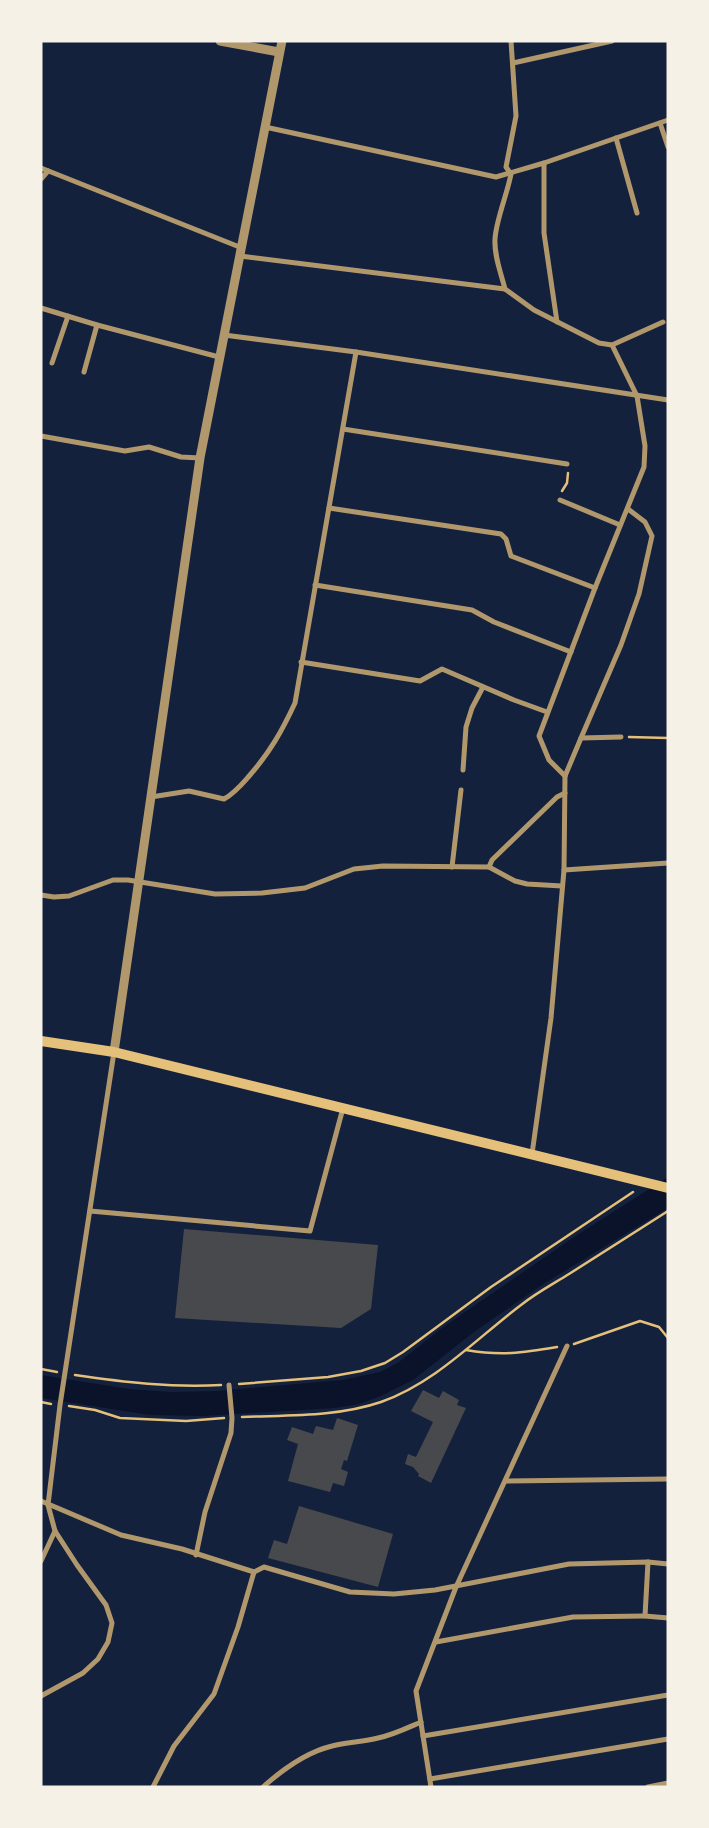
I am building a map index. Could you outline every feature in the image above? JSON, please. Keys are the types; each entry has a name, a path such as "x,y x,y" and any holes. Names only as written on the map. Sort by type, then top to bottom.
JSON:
{"main road":[{"path":"41,1042 114,1052 668,1188"}],"street":[{"path":"220,41 279,52"},
{"path":"41,1696 83,1674 98,1659 108,1642 112,1623 106,1605 55,1531 48,1505 60,1405 139,883 200,458 282,41"},
{"path":"505,289 496,256 495,239 508,193 511,174 506,167 516,116 511,41"},
{"path":"513,63 612,41"},
{"path":"265,127 496,177 511,174 668,120"},
{"path":"660,123 668,147"},
{"path":"616,138 637,213"},
{"path":"544,163 544,233 558,322"},
{"path":"41,168 106,192 241,252 505,289 534,310 599,343 612,345 663,322"},
{"path":"41,179 48,171"},
{"path":"41,308 97,325 219,357"},
{"path":"52,363 68,316"},
{"path":"84,372 97,325"},
{"path":"224,335 356,352 668,400"},
{"path":"565,776 549,760 539,736 595,588 644,468 645,446 637,396 612,345"},
{"path":"151,797 188,791 224,799 233,794 269,752 285,725 295,702 356,352"},
{"path":"343,429 567,464"},
{"path":"41,436 125,451 149,447 181,457 200,458"},
{"path":"560,500 620,525"},
{"path":"329,508 501,534 506,539 511,556 595,588"},
{"path":"532,1154 551,1018 564,870 565,776 621,645 636,603 652,536 645,522 628,509"},
{"path":"315,585 472,610 494,622 571,652"},
{"path":"301,662 420,681 442,669 547,712"},
{"path":"463,770 466,727 472,708 483,687"},
{"path":"581,738 621,737"},
{"path":"452,867 461,790"},
{"path":"488,867 492,860 550,803 565,793"},
{"path":"564,870 668,863"},
{"path":"41,895 54,897 69,896 113,880 128,880 215,894 245,894 304,888 354,868 383,866 488,867 515,881 537,885 562,886"},
{"path":"90,1212 310,1231 343,1108"},
{"path":"431,1787 416,1691 456,1587 567,1346"},
{"path":"196,1555 205,1512 231,1433 232,1418 229,1384"},
{"path":"506,1481 668,1479"},
{"path":"41,1501 121,1535 182,1549 254,1572 264,1567 350,1592 394,1594 436,1590 569,1564 648,1562 668,1564"},
{"path":"41,1561 55,1531"},
{"path":"645,1616 648,1562"},
{"path":"153,1787 174,1746 214,1694 238,1627 254,1572"},
{"path":"436,1642 573,1616 645,1616 668,1618"},
{"path":"423,1736 668,1695"},
{"path":"263,1787 272,1778 317,1751 332,1746 397,1733 421,1722"},
{"path":"430,1779 668,1739"},
{"path":"648,1787 668,1783"}],"path":[{"path":"560,500 566,483 567,464"},
{"path":"621,737 668,738"},
{"path":"41,1369 125,1382 176,1386 328,1377 361,1371 385,1363 402,1352 491,1287 608,1207 647,1183"},
{"path":"41,1402 95,1410 120,1418 186,1421 316,1414 355,1409 382,1401 406,1391 431,1376 466,1350 521,1304 668,1211"},
{"path":"466,1350 513,1354 567,1346 640,1321 659,1327 668,1338"}],"water":[{"path":"668,1177 668,1208 542,1285 474,1332 413,1380 381,1396 359,1404 335,1408 204,1416 150,1415 41,1398 41,1375 129,1389 171,1392 217,1391 342,1380 380,1372 399,1362 442,1328 574,1237"}],"building":[{"path":"184,1229 378,1245 371,1309 341,1328 175,1318"},
{"path":"423,1390 439,1398 443,1391 459,1400 457,1405 466,1408 431,1483 418,1476 419,1474 413,1467 405,1464 408,1454 416,1457 433,1422 411,1411"},
{"path":"337,1418 358,1425 347,1461 344,1460 341,1469 348,1472 344,1486 333,1483 330,1492 288,1481 298,1444 287,1440 292,1427 313,1434 316,1426 333,1430"},
{"path":"299,1506 393,1534 378,1587 268,1558 274,1540 287,1544"}]}
